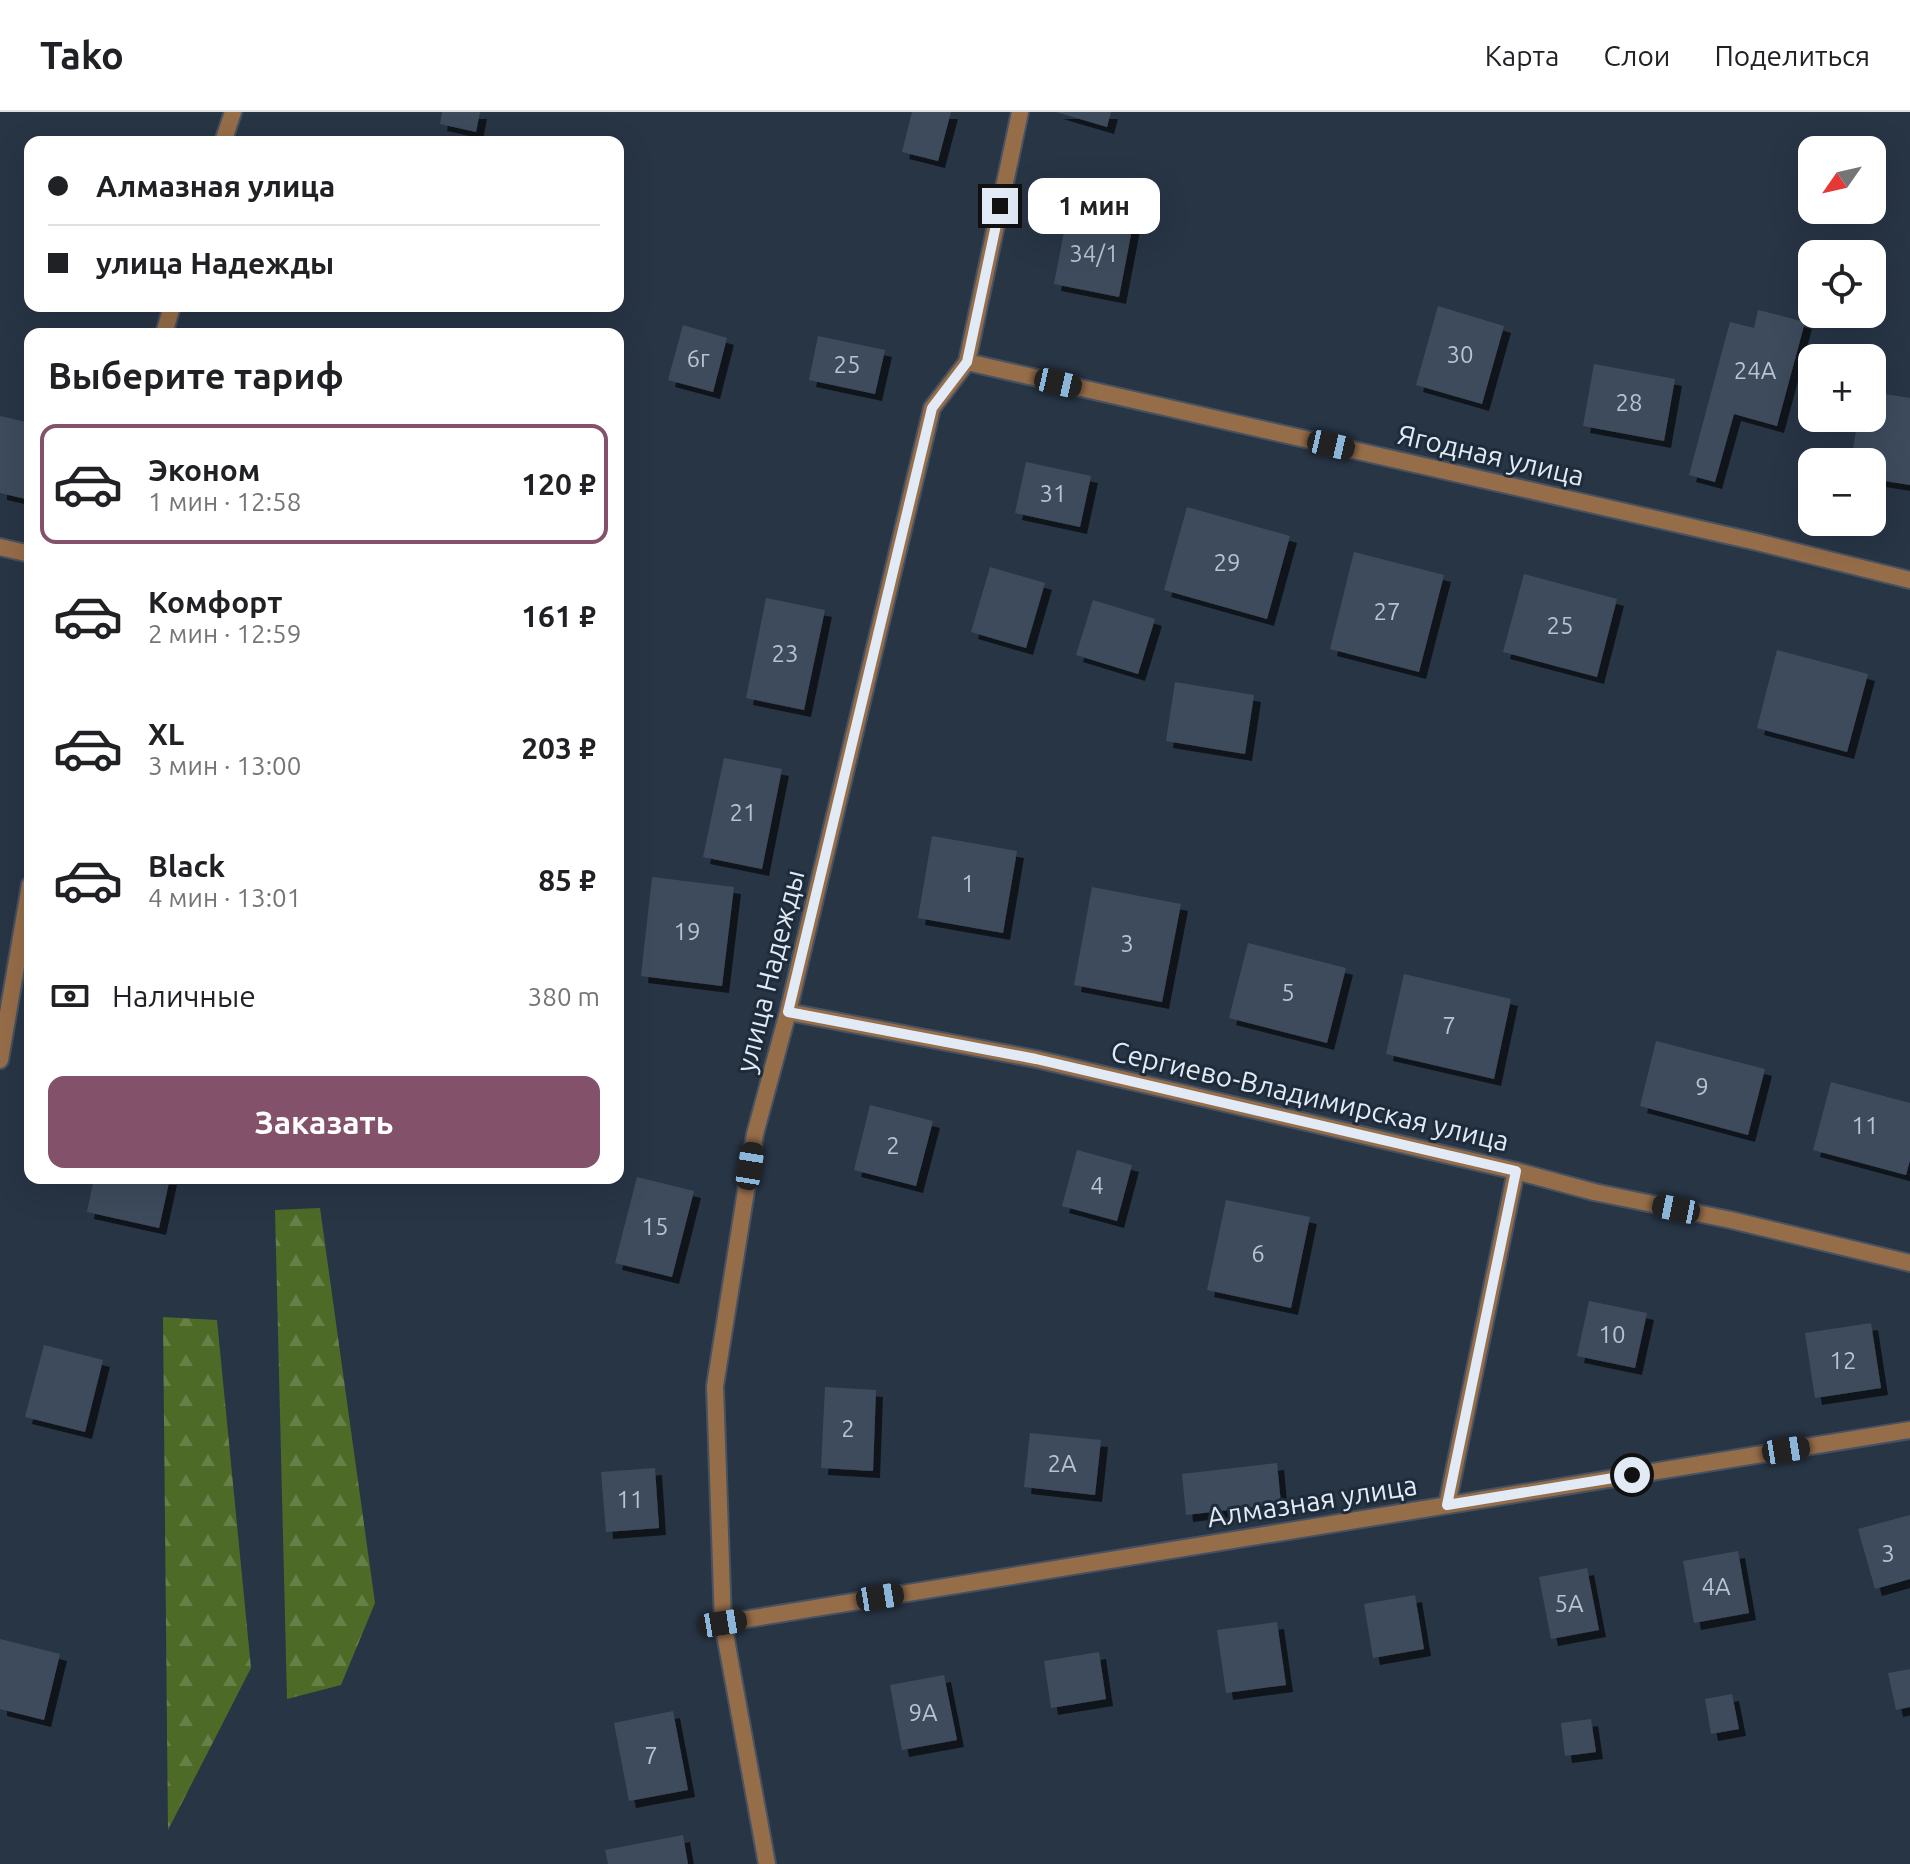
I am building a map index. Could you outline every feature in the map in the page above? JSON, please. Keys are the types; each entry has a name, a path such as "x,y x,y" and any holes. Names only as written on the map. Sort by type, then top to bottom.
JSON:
{"street":[{"path":"225,136 233,112"},
{"name":"улица Надежды","path":"767,1864 723,1623 715,1386 755,1134 788,1012 932,408 967,362 1020,112"},
{"name":"Ягодная улица","path":"967,362 1757,542 1910,580"},
{"path":"0,547 24,553"},
{"path":"0,1060 24,920"},
{"name":"Сергиево-Владимирская улица","path":"788,1012 1036,1059 1594,1192 1731,1220 1910,1263"},
{"path":"1447,1505 1516,1171"},
{"name":"Алмазная улица","path":"723,1623 1910,1430"}],"green space":[{"path":"320,1208 375,1603 341,1685 287,1699 275,1210"},
{"path":"163,1317 217,1320 251,1668 168,1830"}],"building":[{"path":"442,112 480,112 476,132 440,124"},
{"path":"912,112 951,112 938,161 902,152"},
{"path":"1056,112 1111,112 1107,127"},
{"path":"1068,211 1133,224 1119,297 1054,284"},
{"path":"1438,306 1504,326 1482,404 1416,385"},
{"path":"1758,310 1798,320 1798,328 1803,328 1777,426 1734,414 1715,482 1689,475 1730,322 1754,328"},
{"path":"683,325 727,338 713,392 668,380"},
{"path":"818,336 885,350 875,394 809,380"},
{"path":"1594,364 1675,379 1664,441 1583,426"},
{"path":"1886,394 1910,398 1910,485 1886,481 1886,448 1853,448 1856,432 1886,432"},
{"path":"0,416 24,422 24,499 0,493"},
{"path":"1026,462 1091,476 1080,527 1015,513"},
{"path":"1187,507 1290,536 1267,619 1164,590"},
{"path":"1354,552 1444,575 1419,672 1330,649"},
{"path":"990,567 1045,583 1026,648 971,632"},
{"path":"1524,574 1617,599 1597,677 1503,652"},
{"path":"766,598 825,610 804,710 746,698"},
{"path":"1093,600 1155,619 1138,674 1076,655"},
{"path":"1777,650 1868,674 1847,752 1757,728"},
{"path":"1175,682 1254,695 1245,754 1166,741"},
{"path":"724,758 782,769 762,869 703,857"},
{"path":"932,836 1017,851 1003,933 918,918"},
{"path":"652,877 734,887 722,986 641,976"},
{"path":"1092,887 1181,904 1162,1002 1074,985"},
{"path":"1248,943 1346,968 1327,1043 1229,1018"},
{"path":"1404,974 1511,999 1494,1079 1386,1054"},
{"path":"1656,1041 1765,1069 1748,1135 1640,1106"},
{"path":"1831,1082 1910,1103 1910,1160 1906,1175 1813,1150"},
{"path":"870,1105 933,1121 916,1186 854,1170"},
{"path":"1077,1150 1132,1165 1117,1221 1062,1206"},
{"path":"637,1177 694,1191 672,1277 615,1263"},
{"path":"93,1184 169,1184 159,1228 87,1212"},
{"path":"1226,1200 1310,1217 1291,1308 1207,1290"},
{"path":"1589,1301 1647,1313 1635,1368 1577,1356"},
{"path":"1871,1323 1881,1388 1815,1398 1805,1333"},
{"path":"44,1345 103,1360 85,1432 25,1417"},
{"path":"825,1387 876,1390 873,1471 821,1468"},
{"path":"1030,1433 1101,1440 1095,1495 1024,1487"},
{"path":"1277,1463 1281,1504 1186,1515 1182,1474"},
{"path":"655,1468 659,1528 606,1532 601,1472"},
{"path":"1910,1515 1910,1579 1875,1589 1858,1529"},
{"path":"1738,1551 1749,1613 1694,1623 1683,1561"},
{"path":"1587,1568 1599,1630 1551,1639 1539,1577"},
{"path":"1415,1595 1424,1649 1373,1658 1364,1604"},
{"path":"1277,1622 1286,1685 1226,1693 1217,1630"},
{"path":"0,1639 60,1654 44,1720 0,1709"},
{"path":"1099,1652 1106,1699 1051,1708 1044,1661"},
{"path":"1910,1669 1910,1707 1896,1710 1888,1673"},
{"path":"944,1675 957,1740 902,1750 890,1685"},
{"path":"1732,1694 1739,1729 1711,1734 1705,1699"},
{"path":"673,1711 688,1790 629,1801 614,1723"},
{"path":"1591,1719 1596,1752 1565,1756 1561,1723"},
{"path":"683,1835 688,1864 608,1864 605,1850"}],"route":[{"path":"1000,206 967,362 932,408 788,1012 1036,1059 1516,1171 1447,1505 1632,1475"}]}
